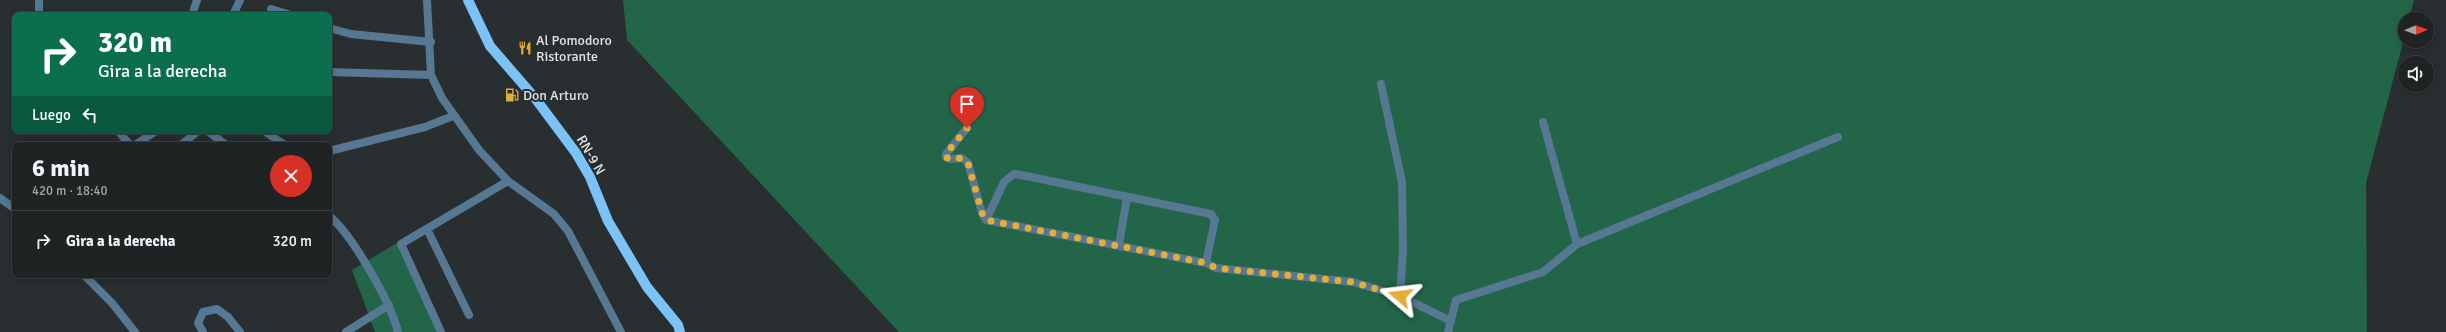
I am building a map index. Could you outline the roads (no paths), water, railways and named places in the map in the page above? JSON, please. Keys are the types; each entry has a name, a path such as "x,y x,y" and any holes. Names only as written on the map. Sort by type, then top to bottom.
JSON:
{"main road":[{"name":"RN-9 N","path":"468,0 490,46 535,98 576,153 590,177 608,221 647,287 678,325 680,332"}],"street":[{"path":"39,0 39,12"},
{"path":"190,0 191,12"},
{"path":"192,12 197,0"},
{"path":"234,12 240,0"},
{"path":"427,0 431,42 431,75 442,98 453,116 479,150 508,181 554,214 568,231 621,332"},
{"path":"271,9 281,12"},
{"path":"332,29 351,34 431,42"},
{"path":"332,72 431,75"},
{"path":"1381,84 1402,182 1404,251 1400,296"},
{"path":"332,150 425,127 453,116"},
{"path":"1543,122 1577,244"},
{"path":"967,128 946,154 946,157 949,159 962,158 968,163 982,213 986,220 1206,263 1216,268 1353,282 1400,296 1451,321"},
{"path":"121,134 127,142"},
{"path":"139,142 151,134"},
{"path":"185,142 194,134"},
{"path":"212,134 222,142"},
{"path":"268,134 280,142"},
{"path":"1448,332 1456,300 1543,272 1577,244 1838,137"},
{"path":"986,220 1004,182 1014,174 1214,216 1215,220 1206,263"},
{"path":"441,332 401,245 508,181"},
{"path":"1119,245 1128,197"},
{"path":"0,198 12,207"},
{"path":"332,220 350,241 389,305 398,332"},
{"path":"427,229 469,315"},
{"path":"87,278 112,304 135,332"},
{"path":"346,332 389,305"},
{"path":"202,332 198,323 203,312 218,309 228,316 240,332"}],"place":[{"name":"Al Pomodoro Ristorante","path":"525,48"},
{"name":"Don Arturo","path":"512,95"}]}
